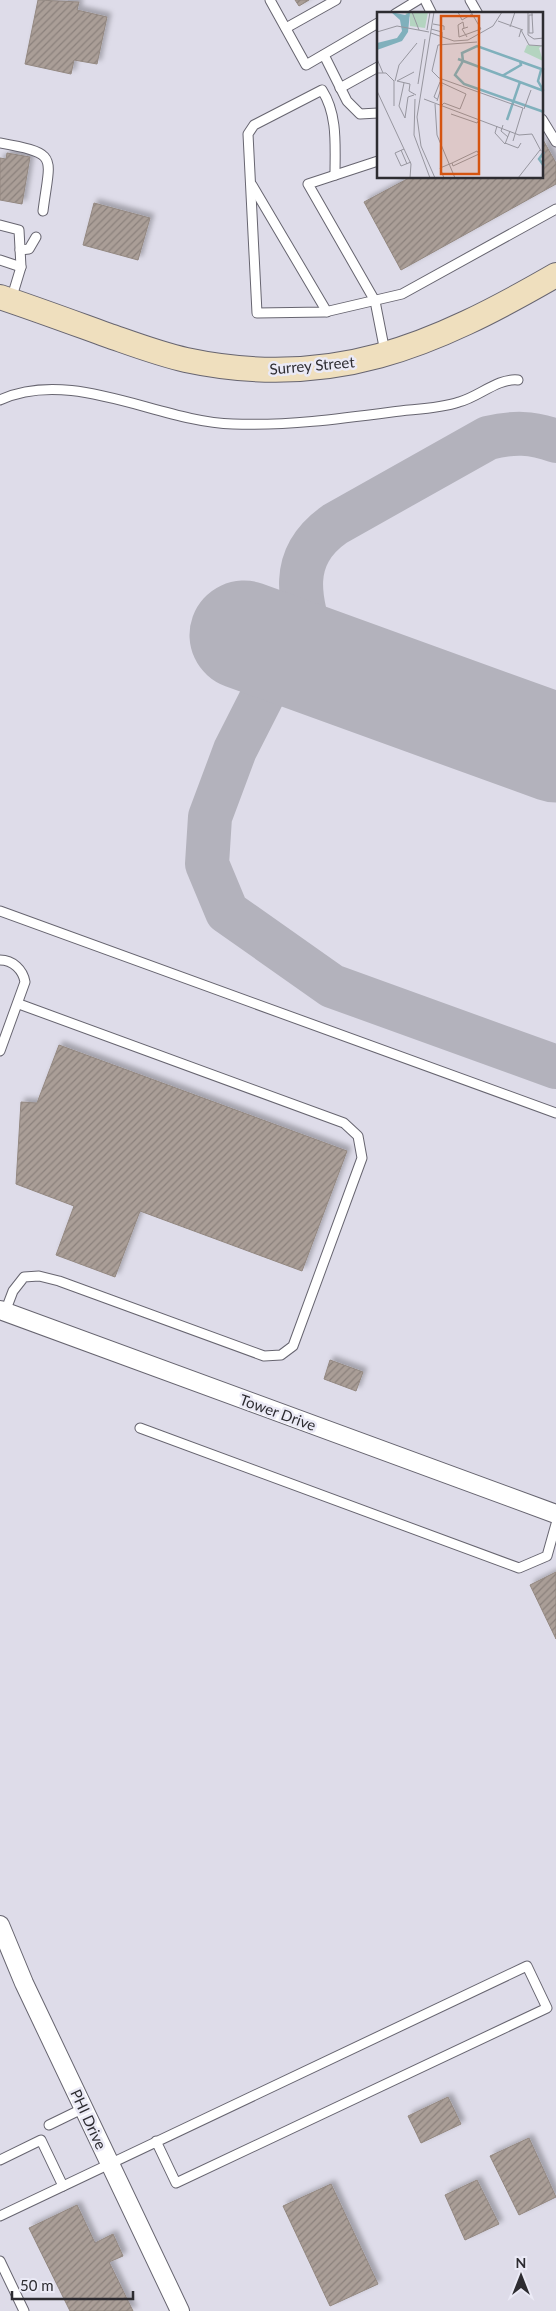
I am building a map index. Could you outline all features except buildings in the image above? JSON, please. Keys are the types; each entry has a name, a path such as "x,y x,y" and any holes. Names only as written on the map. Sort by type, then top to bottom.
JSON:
{"street":[{"name":"Surrey Street","path":"6,299 141,347 185,360 228,367 297,370 357,362 385,355 443,335 556,275"},
{"name":"Tower Drive","path":"2,1311 556,1514"},
{"name":"PHI Drive","path":"0,1925 24,1983 180,2311"}],"lane":[{"path":"270,0 306,65 377,24"},
{"path":"286,28 336,0"},
{"path":"397,12 418,0"},
{"path":"425,0 431,12"},
{"path":"470,0 477,12"},
{"path":"324,55 347,101 360,114 377,113"},
{"path":"340,88 377,68"},
{"path":"335,175 335,128 327,98 322,90 254,125 248,134 257,313 327,312 402,294 556,209"},
{"path":"544,122 556,142"},
{"path":"0,143 34,149 45,155 49,164 42,211"},
{"path":"377,161 308,184 375,301 385,355"},
{"path":"251,182 327,312"},
{"path":"0,225 18,230 20,250 21,267 6,299"},
{"path":"20,250 30,249 36,237"},
{"path":"0,260 21,267"},
{"path":"0,400 32,391 59,390 87,393 210,423 316,422 459,402 501,382 518,380"},
{"path":"0,912 556,1113"},
{"path":"0,960 7,960 23,973 25,982 0,1051"},
{"path":"2,1311 13,1291 24,1277 39,1276 59,1281 264,1356 280,1355 293,1346 362,1158 358,1136 344,1123 18,1004"},
{"path":"140,1428 519,1568 548,1556 556,1524"},
{"path":"0,2216 156,2141 527,1966 547,2008 176,2184 156,2141"},
{"path":"49,2125 84,2108"},
{"path":"0,2160 41,2140 63,2186"},
{"path":"0,2261 24,2311"}],"taxiway":[{"path":"556,441 522,434 488,438 335,524 318,539 308,554 302,571 301,588 303,606 319,662 267,687 235,750 210,817 207,864 227,912 332,986 556,1067"}],"runway":[{"path":"244,635 556,748"}]}
